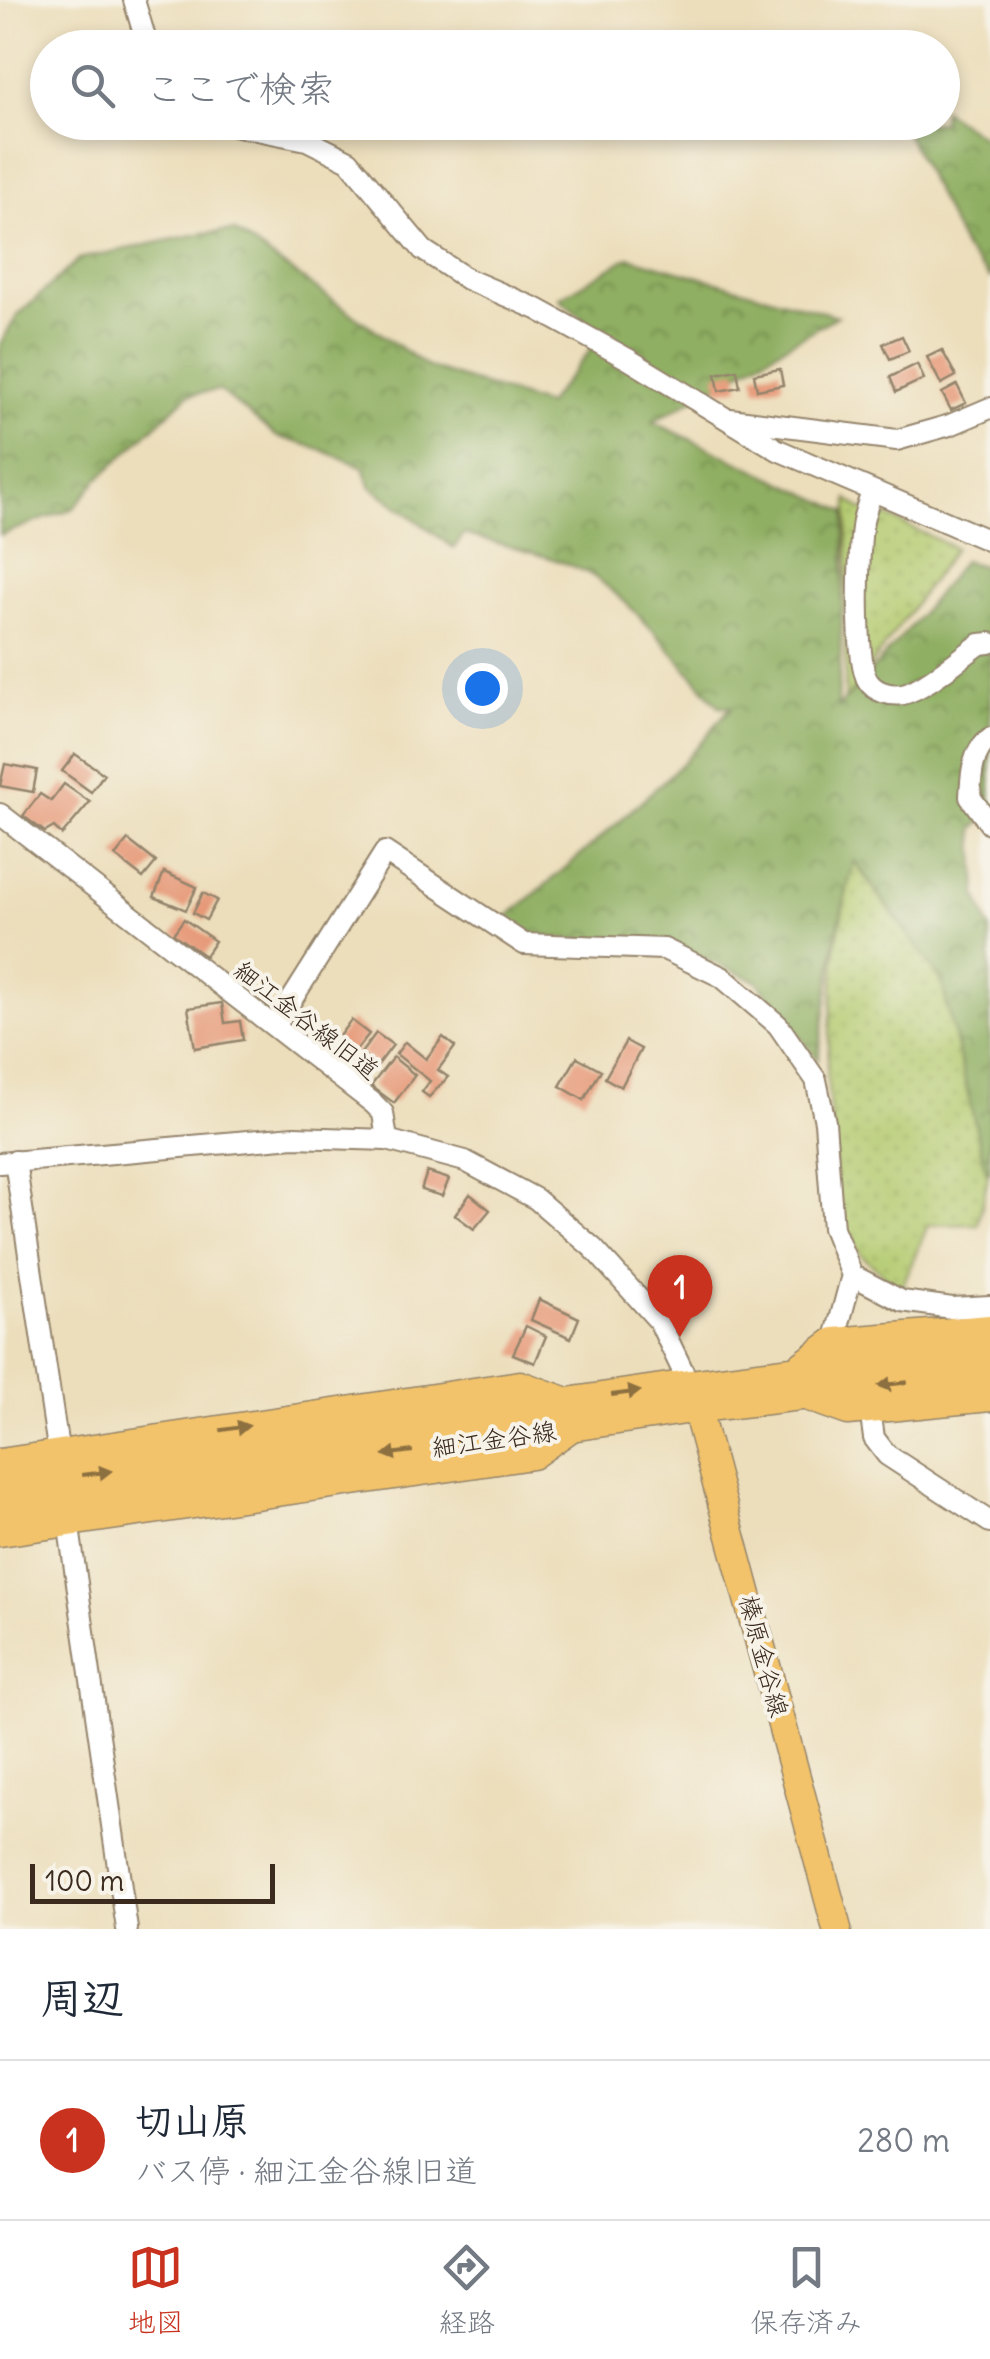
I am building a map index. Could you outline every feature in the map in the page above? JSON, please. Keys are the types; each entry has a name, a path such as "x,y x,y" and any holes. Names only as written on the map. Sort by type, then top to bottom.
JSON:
{"main road":[{"path":"990,1329 834,1342 800,1383 848,1411 990,1397"},
{"name":"細江金谷線","path":"0,1511 570,1415 800,1383 990,1351"},
{"name":"細江金谷線","path":"800,1383 990,1374"},
{"path":"0,1463 520,1385 570,1415 532,1455 0,1532"},
{"name":"榛原金谷線","path":"694,1396 837,1929"},
{"name":"細江金谷線","path":"0,1486 570,1415"}],"street":[{"path":"134,0 143,30"},
{"path":"307,140 350,162 423,250 467,279 537,309 778,450 990,542"},
{"path":"728,418 897,440 950,425 990,408"},
{"path":"872,492 863,521 860,558 860,653 869,682 882,693 903,694 980,644 990,643"},
{"path":"990,738 974,759 970,797 990,824"},
{"name":"細江金谷線旧道","path":"0,814 383,1113 387,1140"},
{"path":"275,1026 385,852 524,944 664,949 722,978 778,1025 816,1080 825,1122 833,1228 852,1276 834,1342"},
{"path":"59,1455 7,1162 294,1136 387,1140 464,1162 536,1200 592,1248 659,1321 694,1396"},
{"path":"852,1276 902,1301 952,1308 990,1306"},
{"path":"870,1409 874,1438 887,1455 990,1522"},
{"path":"68,1522 127,1929"}],"green space":[{"path":"960,122 990,142 990,278 965,250 910,140 960,140"},
{"path":"234,231 428,367 546,405 589,352 598,331 559,298 629,257 837,316 653,422 846,512 838,708 963,561 990,568 990,814 974,828 977,895 990,929 990,1172 986,1171 941,979 854,861 836,936 818,1060 757,981 675,946 536,937 506,918 669,776 731,707 719,706 645,622 596,578 551,558 464,534 454,548 370,486 364,467 276,436 219,390 188,395 97,480 74,508 0,535 0,344 17,316 79,259 203,233"},
{"path":"848,499 861,509 878,512 955,548 845,701"},
{"path":"853,860 941,979 988,1177 978,1224 928,1225 901,1289 862,1256 843,1230 836,1186 827,1075 836,943"}],"building":[{"path":"902,336 909,351 890,359 883,344"},
{"path":"942,350 956,376 941,384 927,357"},
{"path":"917,364 924,379 896,392 890,377"},
{"path":"780,369 783,385 757,390 754,374"},
{"path":"737,370 740,387 719,391 716,374"},
{"path":"957,385 966,403 951,410 942,393"},
{"path":"75,754 104,774 91,792 62,771"},
{"path":"5,764 37,770 33,792 0,786"},
{"path":"64,784 90,802 62,835 54,827 45,832 23,816 40,794 51,801"},
{"path":"128,840 156,862 143,878 115,856"},
{"path":"164,872 197,887 186,910 154,897"},
{"path":"203,893 217,900 206,920 193,913"},
{"path":"184,919 215,941 205,956 173,934"},
{"path":"222,1003 225,1023 240,1021 243,1040 195,1048 188,1008"},
{"path":"351,1020 369,1034 345,1064 328,1051"},
{"path":"376,1033 393,1045 377,1066 361,1053"},
{"path":"443,1037 455,1047 438,1070 448,1077 429,1097 422,1092 430,1081 396,1054 405,1042 426,1059"},
{"path":"626,1041 641,1049 621,1087 605,1078"},
{"path":"393,1057 415,1075 394,1103 371,1086"},
{"path":"577,1057 601,1070 584,1100 560,1086"},
{"path":"427,1172 449,1179 442,1196 421,1190"},
{"path":"470,1194 490,1210 474,1229 455,1215"},
{"path":"539,1299 579,1318 571,1338 531,1320"},
{"path":"526,1326 546,1336 535,1363 513,1354"}],"place":[{"name":"切山原","path":"680,1337"}]}
